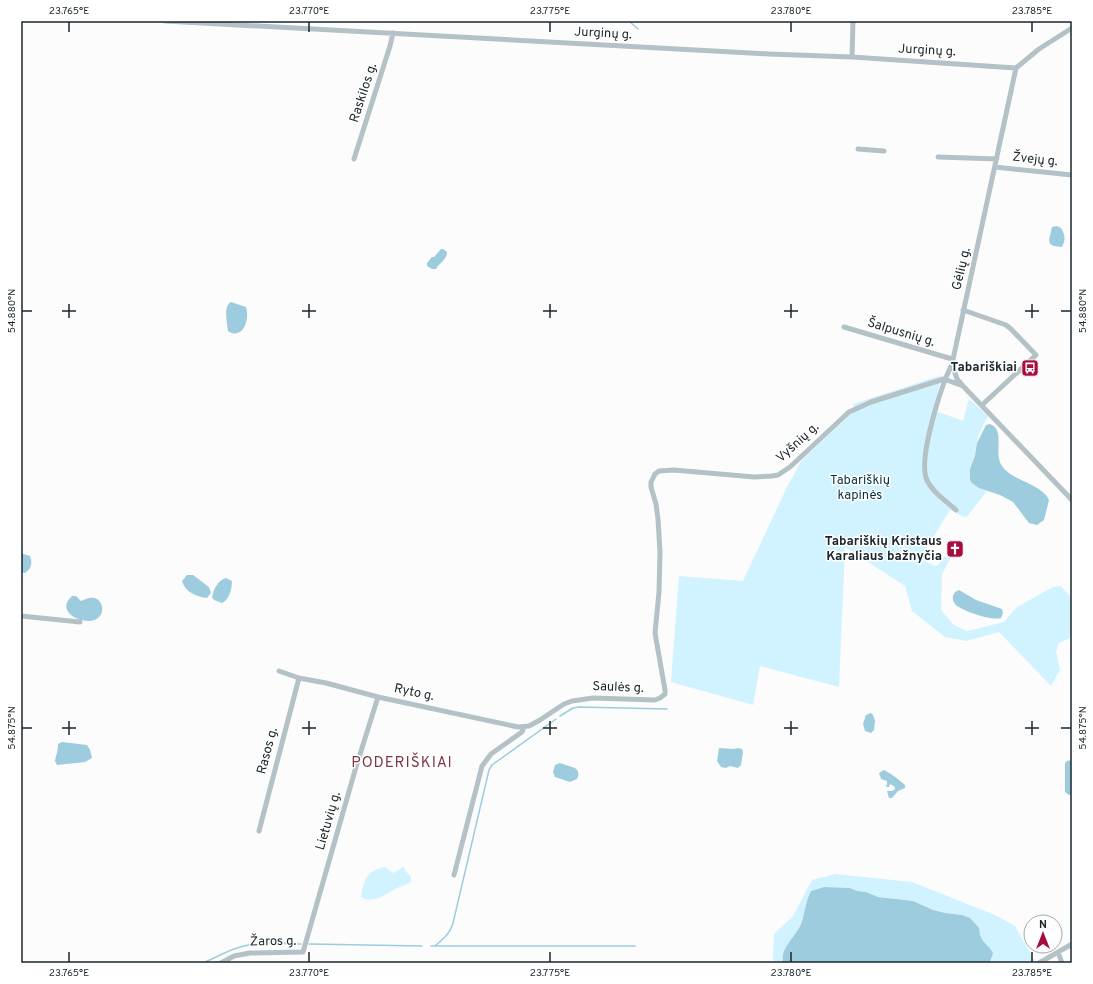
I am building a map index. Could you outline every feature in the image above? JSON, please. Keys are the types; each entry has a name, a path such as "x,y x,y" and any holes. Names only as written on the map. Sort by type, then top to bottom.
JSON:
{"street":[{"name":"Jurginų g.","path":"165,21 1016,68"},
{"path":"852,58 853,21"},
{"path":"1016,68 1040,49 1072,28"},
{"name":"Raskilos g.","path":"354,159 393,33"},
{"name":"Gėlių g.","path":"956,510 931,486 927,480 925,472 927,441 944,379 952,362 1016,68"},
{"path":"858,149 884,151"},
{"name":"Žvejų g.","path":"938,157 997,159"},
{"name":"Žvejų g.","path":"995,167 1072,176"},
{"path":"964,310 1006,325 1036,355 982,405"},
{"name":"Šalpusnių g.","path":"844,327 952,362"},
{"path":"952,362 957,379 963,386 1072,500"},
{"path":"944,379 963,386"},
{"name":"Vyšnių g.","path":"655,474 665,470 674,470 754,477 778,475 790,467 849,412 877,400 944,379"},
{"name":"Saulės g.","path":"454,875 482,766 491,754 522,732 524,727 540,720 572,700 593,698 655,700 664,694 665,684 655,633 660,552 657,511 651,488 652,477 655,474"},
{"path":"21,616 80,622"},
{"name":"Ryto g.","path":"279,671 299,678 326,683 378,697 524,727"},
{"name":"Rasos g.","path":"259,830 299,678"},
{"name":"Lietuvių g.","path":"303,952 356,767 378,697"},
{"path":"1063,949 1072,944"},
{"name":"Žaros g.","path":"221,963 234,956 246,953 303,952"},
{"path":"1038,963 1054,954"}],"green space":[{"name":"Tabariškių kapinės","path":"942,375 933,410 963,421 969,399 988,416 978,436 975,456 970,469 979,488 987,491 966,518 950,510 920,559 935,566 938,565 945,556 950,559 942,574 941,610 954,625 967,631 1004,622 1017,607 1053,587 1061,586 1072,599 1072,637 1059,643 1056,652 1060,670 1051,686 999,632 966,641 945,637 912,611 905,586 845,547 839,687 760,666 753,705 671,682 679,576 743,581 787,487 802,460 854,411 853,404"},
{"path":"385,867 393,873 404,867 406,872 411,876 410,883 379,898 370,900 361,897 363,886 367,877 374,871"},
{"path":"835,874 912,882 995,915 1015,926 1023,940 1023,954 1031,954 1036,963 990,963 992,959 979,937 979,928 962,915 933,910 913,901 878,897 850,888 824,887 811,891 807,899 799,929 784,952 783,963 776,963 773,959 774,934 793,916 812,880"}],"shaded area":[{"path":"1057,226 1061,228 1064,235 1062,247 1050,244 1049,240 1052,227"},
{"path":"441,249 447,252 447,255 436,269 432,269 427,266 427,263"},
{"path":"231,302 246,307 246,323 238,333 228,331 226,311"},
{"path":"990,424 995,427 997,431 999,455 1002,466 1013,475 1040,490 1049,500 1044,520 1037,525 1029,523 1013,502 1000,495 979,488 970,480 970,469 975,456 977,443 986,425"},
{"path":"21,553 30,556 31,559 31,566 25,573 21,572"},
{"path":"187,575 193,575 209,587 211,593 207,598 195,595 186,588 182,581"},
{"path":"226,578 232,581 230,594 222,603 214,600 212,597 218,583"},
{"path":"959,590 976,600 1002,609 1003,613 1001,618 997,619 984,617 958,607 954,602 953,595"},
{"path":"72,596 76,596 81,601 94,598 100,601 102,611 99,617 88,621 81,620 69,613 67,603"},
{"path":"871,713 875,721 874,730 871,733 865,731 863,724 866,715"},
{"path":"62,742 87,745 92,758 85,762 57,765 55,761 58,744"},
{"path":"719,748 742,749 741,765 738,768 730,766 726,768 721,767 717,761"},
{"path":"1072,760 1072,795 1069,795 1065,792 1065,763"},
{"path":"560,763 575,768 578,773 577,779 570,782 555,777 553,772 555,765"},
{"path":"884,770 905,785 905,788 898,791 892,798 889,798 887,791 892,791 895,787 890,784 889,787 886,787 887,781 881,779 879,773"},
{"path":"824,887 850,888 878,897 913,901 933,910 962,915 970,918 979,928 982,939 993,953 990,963 783,963 784,952 799,929 807,899 811,891"}],"waterway":[{"path":"629,21 638,29"},
{"path":"560,716 573,708 579,707 667,709"},
{"path":"435,946 443,939 452,927 489,770 492,765 556,719"},
{"path":"203,963 239,947 251,944 301,944"},
{"path":"309,944 422,946"},
{"path":"431,946 635,946"}],"place":[{"name":"Tabariškiai","path":"1030,368"},
{"name":"Tabariškių Kristaus Karaliaus bažnyčia","path":"955,549"}],"district":[{"name":"PODERIŠKIAI","path":"402,763"}]}
